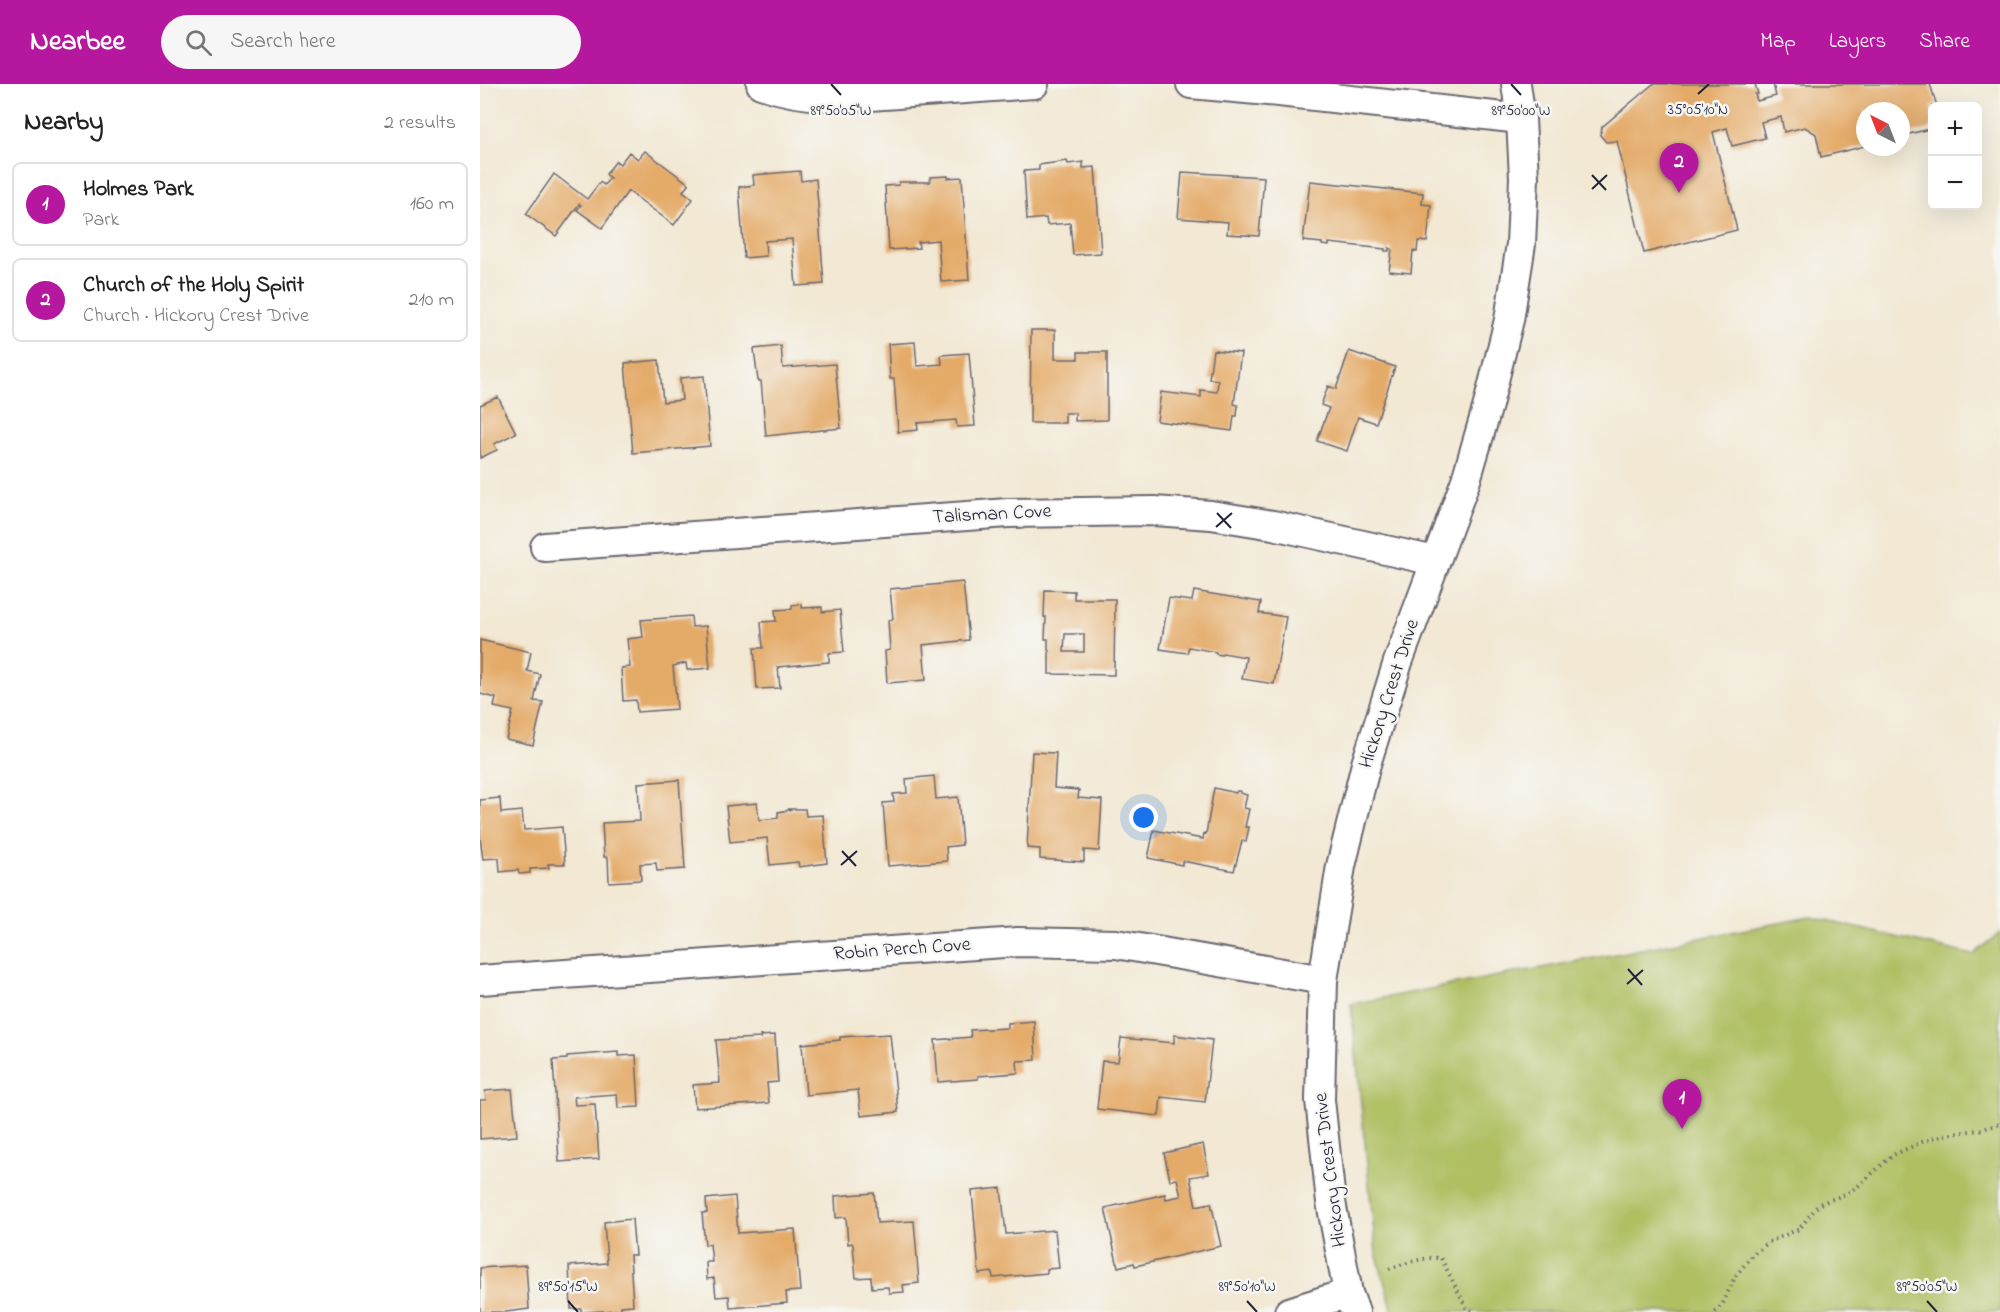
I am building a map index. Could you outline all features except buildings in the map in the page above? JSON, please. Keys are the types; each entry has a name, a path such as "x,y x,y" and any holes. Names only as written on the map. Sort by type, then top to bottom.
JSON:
{"street":[{"path":"761,84 784,92 816,97 855,97 1034,84"},
{"path":"1191,84 1521,119"},
{"name":"Hickory Crest Drive","path":"1351,1302 1331,1202 1320,1100 1323,980 1341,866 1366,764 1398,662 1466,480 1509,320 1521,244 1524,178 1521,119 1516,84"},
{"name":"Talisman Cove","path":"544,546 1008,513 1154,512 1211,515 1273,525 1435,561"},
{"name":"Robin Perch Cove","path":"480,980 1018,942 1070,942 1135,947 1323,980"},
{"path":"1289,1312 1351,1302"}],"path":[{"path":"1715,1312 1722,1305 1735,1277 1752,1254 1769,1242 1799,1229 1819,1204 1852,1191 1893,1155 1945,1135 1983,1130 2000,1124"},
{"path":"1389,1269 1410,1262 1441,1258 1466,1307 1473,1312"}],"green space":[{"path":"1810,917 1973,955 2000,933 2000,1312 1393,1312 1376,1253 1351,1004"}],"place":[{"name":"Church of the Holy Spirit","path":"1679,193"},
{"name":"Holmes Park","path":"1682,1129"}]}
